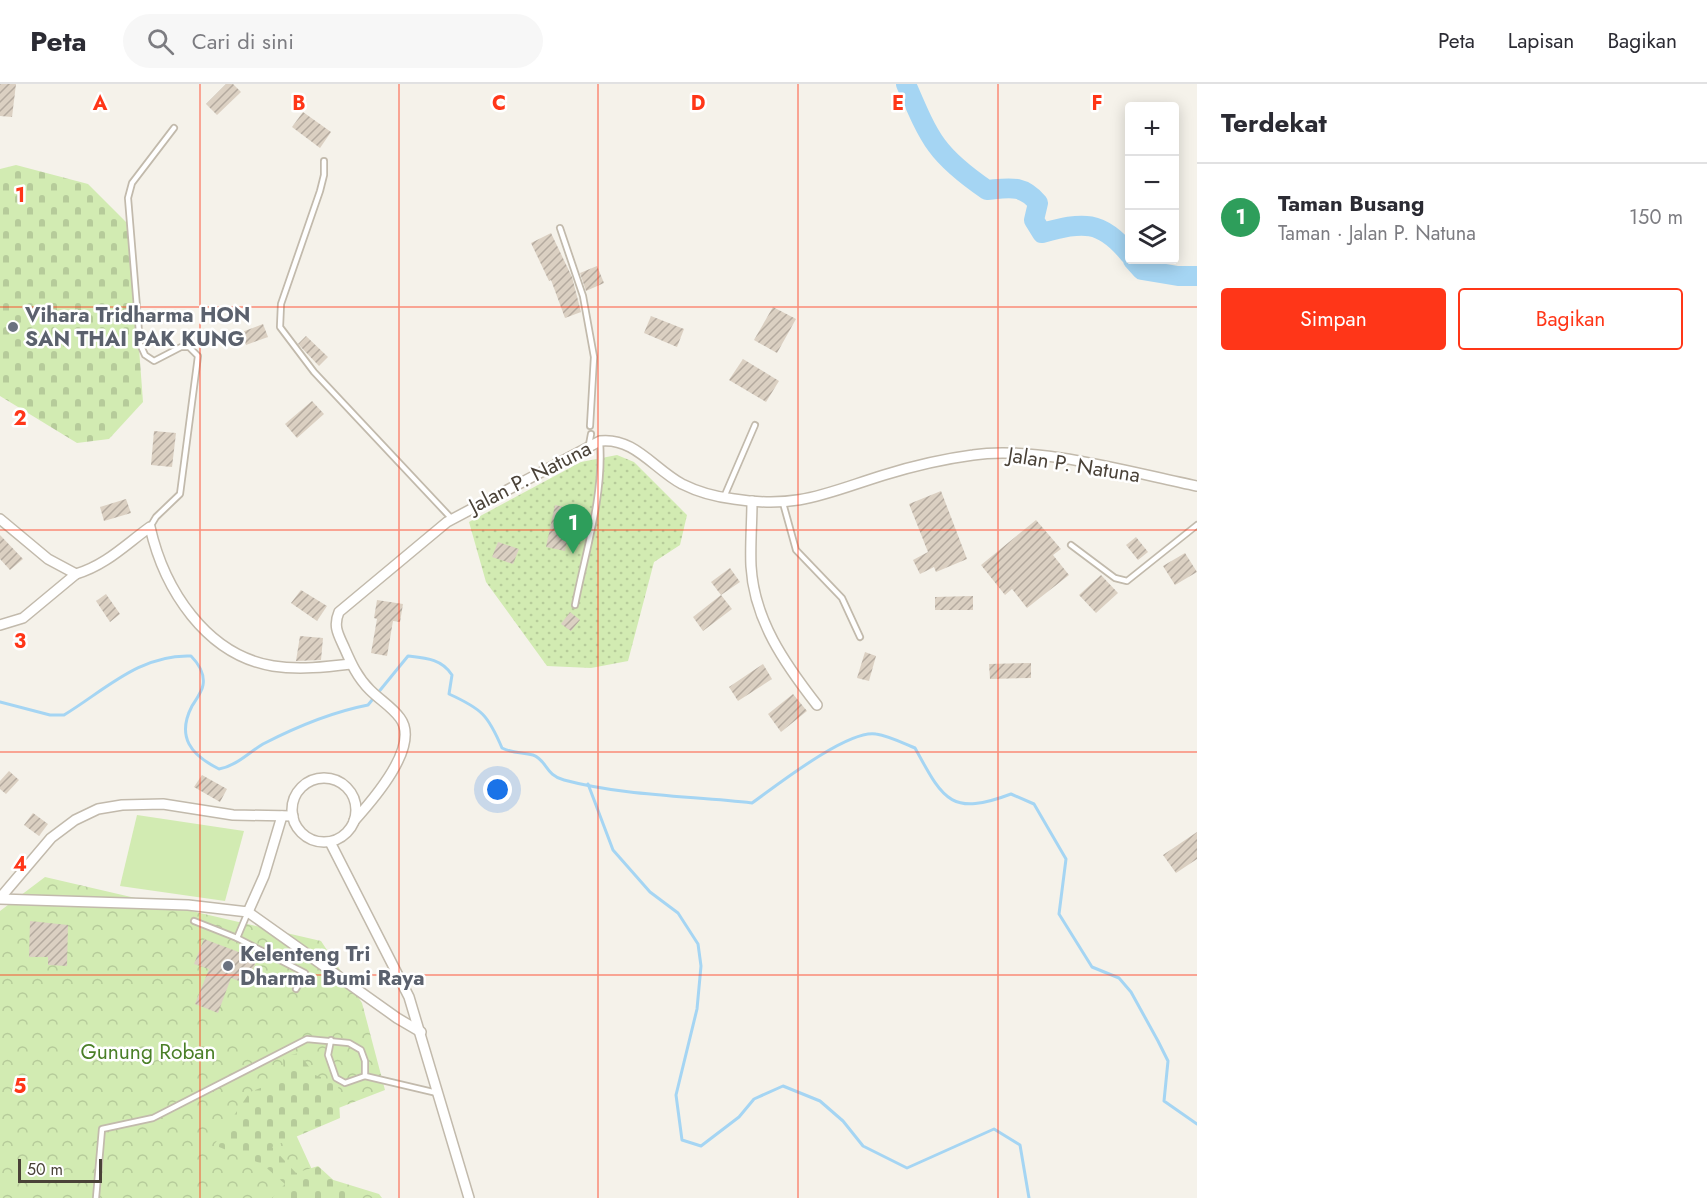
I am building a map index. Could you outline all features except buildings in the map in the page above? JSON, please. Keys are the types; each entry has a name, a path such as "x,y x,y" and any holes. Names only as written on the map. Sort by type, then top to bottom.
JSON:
{"street":[{"name":"Jalan P. Natuna","path":"354,821 374,799 406,743 401,719 370,690 351,664 335,627 339,612 452,519 600,441 624,443 680,483 724,497 752,501 783,503 836,493 926,464 989,453 1044,456 1197,486"},
{"path":"752,501 751,566 757,603 779,655 818,705"},
{"path":"0,519 48,559 76,574"},
{"path":"0,625 22,618 76,574 93,569 121,551 150,527 165,574 183,605 221,645 244,659 272,666 293,668 351,664"},
{"path":"319,778 336,779 349,789 357,804 354,821 346,835 330,842 314,841 300,831 293,816 294,799 304,785 319,778"},
{"path":"0,898 51,838 75,820 98,809 122,804 163,804 233,815 293,816"},
{"path":"248,912 264,876 282,816"},
{"path":"330,842 398,971 422,1032 469,1198"},
{"path":"0,898 198,905 248,912 397,1018 422,1032"}],"lane":[{"path":"150,527 156,517 180,494 198,356 189,347 181,347 154,361 145,355 140,344 128,198 132,183 174,128"},
{"path":"324,161 324,175 320,191 281,304 280,327 328,387 452,519"},
{"path":"560,228 583,296 594,357 590,426"},
{"path":"724,497 755,425"},
{"path":"589,446 591,434"},
{"path":"575,605 598,489 602,459 600,441"},
{"path":"783,503 795,550 842,598 860,637"},
{"path":"1071,545 1106,573 1121,581 1127,581 1197,525"},
{"path":"237,938 248,912"},
{"path":"194,921 237,938 305,973 296,989"},
{"path":"96,1198 102,1128 153,1118 307,1039 349,1042 361,1050 365,1061 365,1076"},
{"path":"331,1040 328,1055 336,1078 345,1083 365,1076 439,1094"}],"green space":[{"path":"16,165 88,184 130,226 143,402 109,439 77,443 0,396 0,169"},
{"path":"617,455 634,462 687,515 680,545 654,562 628,661 591,668 547,666 486,582 469,522 581,462"},
{"path":"137,815 244,831 225,901 120,886"},
{"name":"Gunung Roban","path":"45,877 321,941 362,1003 385,1090 292,1126 314,1174 379,1194 382,1198 0,1198 0,911"},
{"path":"299,1053 315,1075 338,1083 340,1118 272,1147 296,1173 318,1166 353,1198 272,1198 285,1184 262,1164 214,1145 250,1092 284,1079 283,1057"}],"waterway":[{"path":"906,84 929,133 945,156 987,190 1015,189 1032,197 1038,203 1034,220 1042,233 1069,227 1090,226 1110,235 1125,249"},
{"path":"1137,264 1142,270 1178,276 1197,276"},
{"path":"0,702 50,715 64,715 139,667 173,657 191,656 200,669 203,685 187,717 186,736 194,751 219,769 231,765 263,744 301,726 368,705 408,656 433,660 448,670 452,675 449,694 483,714 502,748 538,757 558,778 610,789 752,803 794,772 848,740 876,734 891,738 915,748 933,780 951,799 974,804 1011,794 1034,804 1066,859 1059,914 1092,967 1119,978 1131,992 1168,1061 1164,1101 1197,1124"},
{"path":"588,784 613,850 650,892 678,913 698,944 701,966 697,1009 676,1095 682,1140 701,1146 739,1117 754,1099 783,1086 820,1101 843,1121 863,1146 907,1168 994,1129 1020,1145 1029,1198"}],"place":[{"name":"Vihara Tridharma HON SAN THAI PAK KUNG","path":"13,327"},
{"name":"Taman Busang","path":"573,554"},
{"name":"Kelenteng Tri Dharma Bumi Raya","path":"228,966"}]}
